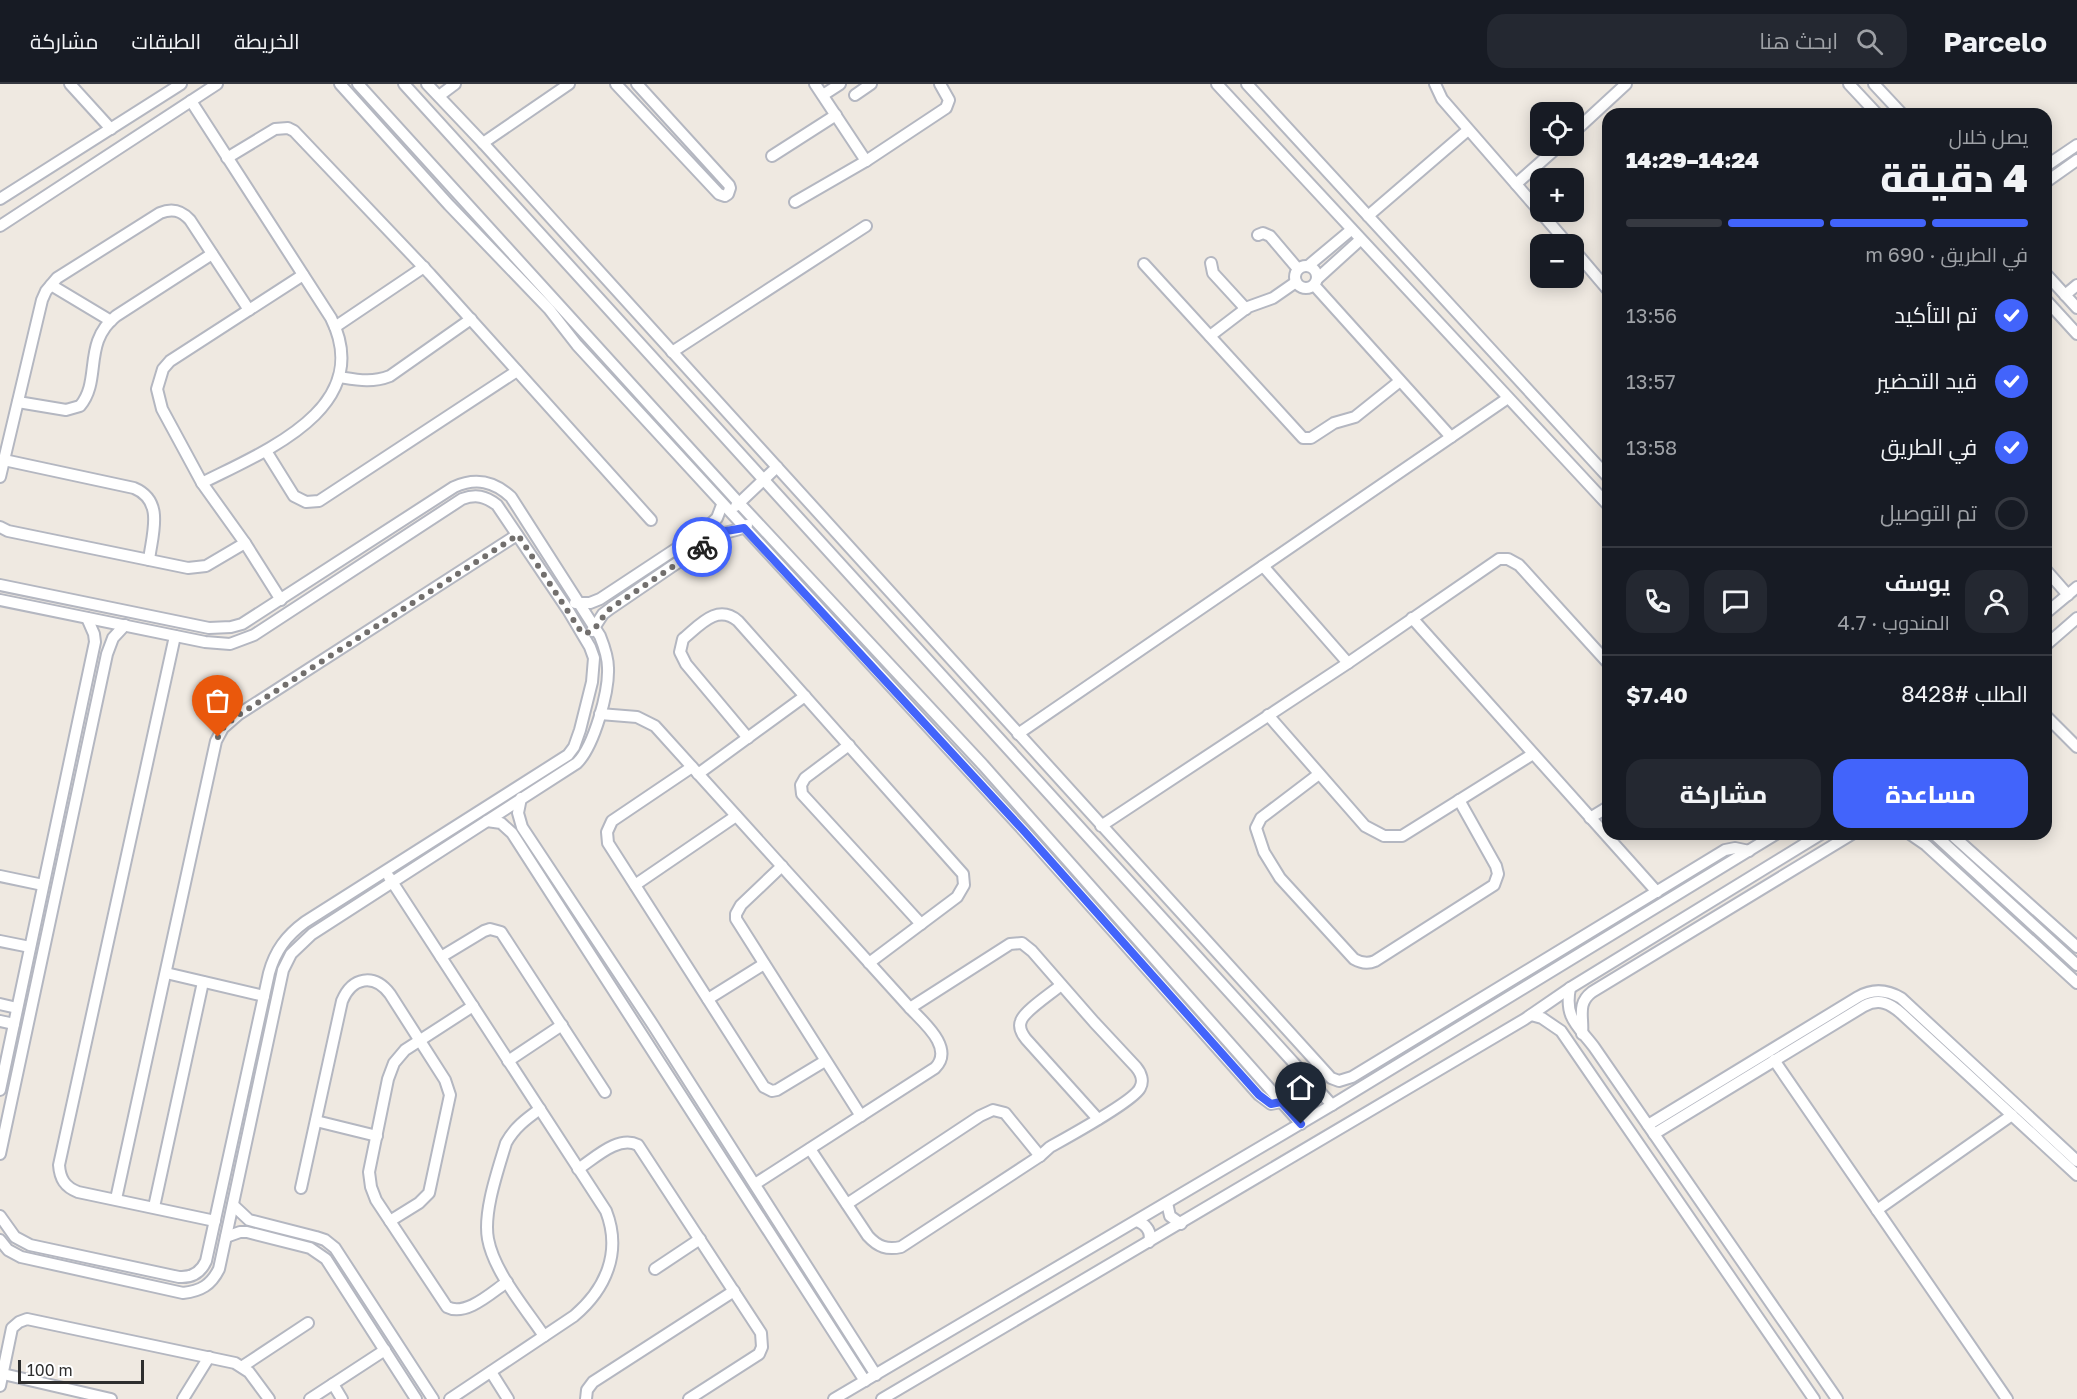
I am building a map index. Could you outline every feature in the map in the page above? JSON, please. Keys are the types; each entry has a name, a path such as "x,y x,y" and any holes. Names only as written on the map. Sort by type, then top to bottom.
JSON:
{"street":[{"path":"70,84 111,129"},
{"path":"0,199 181,84"},
{"path":"0,226 217,84"},
{"path":"340,84 449,205 534,292 577,345 726,509 1024,831 1259,1095 1271,1104 1281,1102"},
{"path":"358,84 739,503 983,765 1301,1124"},
{"path":"404,84 1332,1105"},
{"path":"426,84 483,143 1327,1075 1339,1081 1352,1077 1725,850 1735,848 1749,850"},
{"path":"439,96 455,84"},
{"path":"483,143 569,84"},
{"path":"616,84 719,194 725,196 728,194 729,185 638,84"},
{"path":"815,84 866,161"},
{"path":"823,95 840,84"},
{"path":"856,90 871,84"},
{"path":"795,201 866,161 946,108 949,100 940,84"},
{"path":"1217,84 1602,499"},
{"path":"1247,84 1602,470"},
{"path":"1435,84 1442,99 1559,234"},
{"path":"1584,123 1626,84"},
{"path":"1850,84 1872,108"},
{"path":"1874,84 1896,108"},
{"path":"190,101 335,327 342,351 339,377 330,398 318,414 266,451 202,483"},
{"path":"650,121 662,111"},
{"path":"772,156 836,115"},
{"path":"227,158 276,129 288,128 294,131 424,267 651,520"},
{"path":"1368,216 1468,130"},
{"path":"2052,162 2077,145"},
{"path":"1516,184 1548,156"},
{"path":"2052,178 2077,160"},
{"path":"0,477 42,300 51,285 64,273 166,210 173,209 185,214 249,310"},
{"path":"672,352 866,226"},
{"path":"1351,230 1303,267 1295,275 1296,282 1304,288 1316,282 1360,240"},
{"path":"1258,235 1263,233 1269,236 1303,267 1316,272 1316,282 1451,437"},
{"path":"18,402 66,410 80,406 87,393 97,340 111,321 212,254"},
{"path":"1584,262 1602,283"},
{"path":"1211,263 1213,273 1246,309"},
{"path":"1144,264 1301,436 1311,438 1334,423 1355,417 1400,381"},
{"path":"335,327 424,267"},
{"path":"281,600 245,543 202,483 158,400 157,389 163,369 170,362 303,275"},
{"path":"2052,281 2077,308"},
{"path":"1210,336 1246,309 1273,298 1296,282"},
{"path":"51,285 111,321"},
{"path":"2065,295 2077,285"},
{"path":"2052,307 2077,334"},
{"path":"339,377 375,381 390,376 471,319"},
{"path":"266,451 294,496 306,502 319,501 517,371"},
{"path":"1018,734 1508,398"},
{"path":"4,460 143,492 149,497 154,514 149,560"},
{"path":"568,610 572,604 590,603 600,599 703,531 726,509 739,503 777,467"},
{"path":"0,585 220,629 242,624 461,484 482,481 503,489 511,498 595,628 603,644 608,666 600,714 592,742 583,757 312,934 291,954 283,969 219,1269 214,1279 206,1287 195,1292 183,1293 21,1257 4,1249 0,1240"},
{"path":"0,600 216,644 230,644 254,635 462,499 480,496 497,505 568,610 590,647 594,670 574,747 561,760 305,922 286,939 273,959 203,1268 189,1276 179,1277 30,1245 15,1237 0,1216"},
{"path":"582,633 588,633 595,628 611,608 718,535 744,528 754,518"},
{"path":"0,527 8,531 197,568 214,562 245,543"},
{"path":"383,534 391,546"},
{"path":"116,1199 216,741 223,728 239,714 518,535"},
{"path":"1101,826 1348,663 1494,561 1508,559 1519,565 1602,656"},
{"path":"1263,566 1348,663"},
{"path":"2052,577 2068,595"},
{"path":"2052,608 2077,587"},
{"path":"32,607 35,592"},
{"path":"748,738 686,664 680,652 683,639 714,615 727,614 738,621 961,869 964,885 960,894 869,963"},
{"path":"0,1090 95,642 87,618"},
{"path":"1412,618 1602,831"},
{"path":"2052,640 2077,618"},
{"path":"0,1154 107,654 113,638 125,625"},
{"path":"175,636 60,1166 62,1179 72,1189 215,1221"},
{"path":"805,696 748,738 617,818 609,826 607,832 608,843 754,1072 768,1089 777,1090 825,1061"},
{"path":"600,714 637,717 650,722 938,1040 942,1053 939,1065 755,1184"},
{"path":"1268,715 1365,826 1384,836 1402,836 1533,754"},
{"path":"2052,722 2077,747"},
{"path":"849,745 802,781 802,794 921,924"},
{"path":"1319,774 1261,818 1256,828 1264,852 1280,878 1360,962 1375,961 1494,885 1498,874 1496,866 1459,800"},
{"path":"521,798 518,813 522,827 755,1184 876,1375"},
{"path":"1590,818 1602,811"},
{"path":"635,885 736,816"},
{"path":"487,821 501,823 512,833 865,1381"},
{"path":"1610,840 1657,892"},
{"path":"834,1399 1301,1124 1766,840"},
{"path":"882,1399 1531,1015 1570,988 1812,840"},
{"path":"1582,1033 1581,1006 1592,992 1842,840"},
{"path":"1919,840 2077,983"},
{"path":"1941,840 2077,965"},
{"path":"1958,840 2077,947"},
{"path":"782,867 741,904 736,914 739,924 861,1116"},
{"path":"1979,875 1988,867"},
{"path":"385,872 606,1211 609,1220 612,1246 610,1262 598,1292 587,1305 450,1399"},
{"path":"0,876 44,885"},
{"path":"37,915 51,917"},
{"path":"441,957 484,931 496,929 501,932 605,1092"},
{"path":"0,941 30,947"},
{"path":"810,1149 875,1244 884,1248 901,1247 1040,1156 1050,1147 1135,1095 1140,1089 1141,1073 1027,946 1016,942 910,1008"},
{"path":"708,999 764,964"},
{"path":"165,973 264,996"},
{"path":"301,1188 342,1000 349,988 364,980 381,984 448,1087 448,1104 429,1193 419,1203 390,1221"},
{"path":"154,1207 202,982"},
{"path":"1061,985 1025,1015 1020,1024 1020,1030 1098,1119"},
{"path":"1570,988 1568,1008 1571,1018 1594,1047 1837,1399"},
{"path":"1651,1129 1857,997 1867,992 1883,991 1901,998 2077,1161"},
{"path":"1651,1129 1864,1006 1877,1002 1887,1003 1902,1014 2077,1175"},
{"path":"0,1004 17,1008"},
{"path":"473,1006 399,1056 390,1071 369,1180 373,1194 443,1303 453,1310 465,1310 507,1282"},
{"path":"1531,1015 1552,1023 1569,1043 1814,1399"},
{"path":"0,1021 14,1024"},
{"path":"508,1060 562,1025"},
{"path":"1569,1043 1582,1033"},
{"path":"1774,1060 2007,1399"},
{"path":"247,1073 261,1075"},
{"path":"1314,1085 1327,1075"},
{"path":"540,1109 511,1133 503,1154 489,1211 488,1239 492,1253 507,1282 544,1336"},
{"path":"847,1204 980,1116 993,1110 1005,1113 1040,1156"},
{"path":"1877,1210 2012,1115"},
{"path":"316,1121 377,1136"},
{"path":"578,1168 618,1143 625,1141 638,1145 761,1333 762,1347 759,1354 689,1399"},
{"path":"1167,1203 1170,1216 1181,1224"},
{"path":"233,1205 249,1220 316,1236 329,1243 339,1254 433,1399"},
{"path":"1137,1221 1148,1229 1149,1242"},
{"path":"226,1237 247,1232 310,1248 319,1253 332,1267 416,1399"},
{"path":"655,1269 700,1239"},
{"path":"94,1272 97,1260"},
{"path":"586,1399 586,1390 593,1382 734,1291"},
{"path":"0,1386 12,1328 27,1319 234,1363 243,1366 249,1372 269,1399"},
{"path":"243,1366 308,1323"},
{"path":"1771,1337 1787,1327"},
{"path":"310,1399 385,1350"},
{"path":"183,1399 209,1358"},
{"path":"404,1380 416,1372"},
{"path":"490,1372 508,1399"},
{"path":"3,1374 111,1399"},
{"path":"333,1384 342,1399"}],"way so far":[{"path":"218,737 223,728 234,718 518,535 582,633 591,632 607,611 702,547"}],"route":[{"path":"702,547 726,531 744,528 1024,831 1259,1095 1271,1104 1281,1102 1301,1124"}]}
